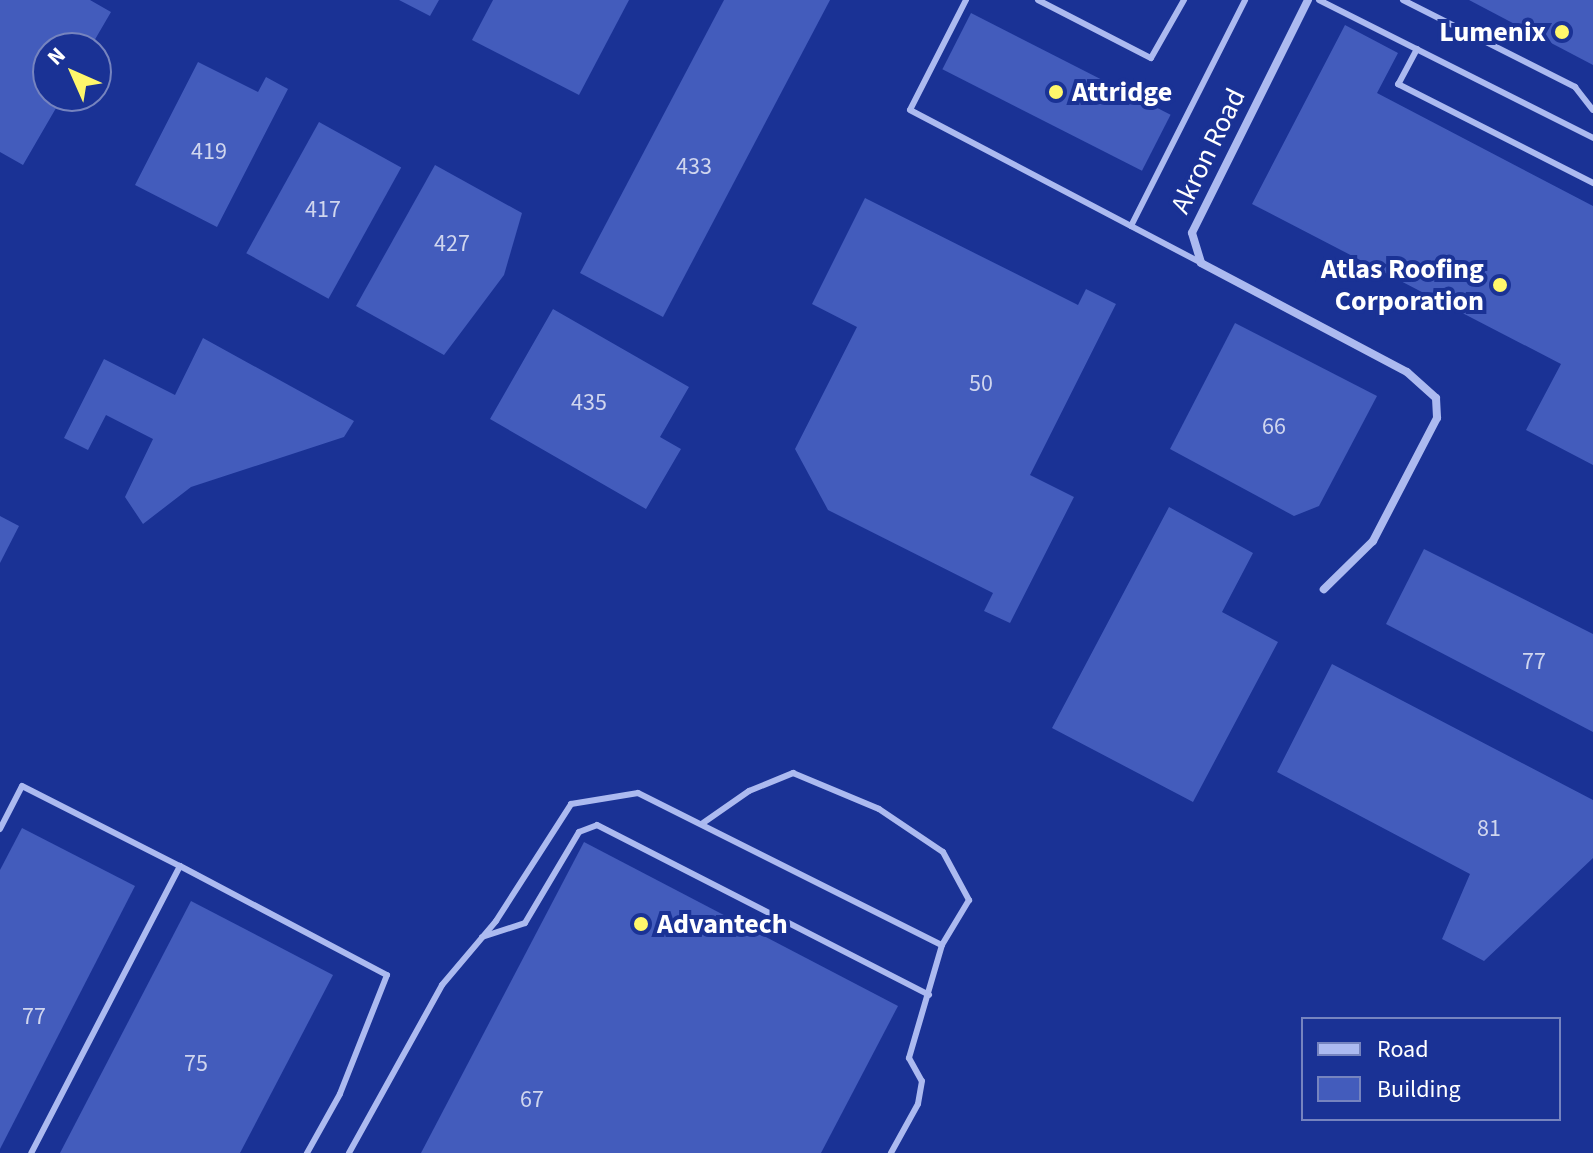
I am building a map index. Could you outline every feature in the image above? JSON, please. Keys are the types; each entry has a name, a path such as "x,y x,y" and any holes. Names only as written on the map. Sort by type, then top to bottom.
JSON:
{"street":[{"name":"Akron Road","path":"1201,263 1192,233 1204,201 1308,0"},
{"path":"1201,263 1407,372 1436,398 1437,418 1373,541 1324,589"}],"lane":[{"path":"966,0 910,110 1201,263"},
{"path":"1038,0 1151,58 1184,0"},
{"path":"1131,226 1245,0"},
{"path":"1319,0 1593,138"},
{"path":"1403,0 1575,87 1593,110"},
{"path":"1417,49 1398,84 1593,183"},
{"path":"703,823 749,791 793,773 879,809 943,852 969,900 942,945 909,1058 922,1081 918,1104 891,1153"},
{"path":"0,829 22,786 387,975 340,1094 307,1153"},
{"path":"349,1153 442,985 482,937 571,804 638,793 942,945"},
{"path":"482,937 525,923 579,832 597,825 929,995"},
{"path":"31,1153 180,866"}],"building":[{"path":"0,0 90,0 111,12 99,32 32,32 32,112 54,112 23,165 0,152"},
{"path":"399,0 439,0 430,16"},
{"path":"493,0 629,0 579,95 472,40"},
{"path":"724,0 830,0 663,317 580,273"},
{"name":"Lumenix","path":"1469,0 1593,0 1593,65"},
{"name":"Attridge","path":"971,13 1171,115 1142,171 942,69"},
{"name":"Atlas Roofing Corporation","path":"1345,25 1398,53 1377,93 1593,206 1593,465 1526,430 1561,364 1252,204"},
{"path":"198,62 258,92 266,77 288,89 217,227 135,185"},
{"path":"319,122 401,168 328,299 246,253"},
{"path":"435,165 522,213 504,275 444,355 356,306"},
{"path":"865,198 1078,305 1086,289 1116,304 1030,475 1074,497 1010,623 984,611 993,593 828,510 795,449 857,327 812,304"},
{"path":"553,309 689,387 660,437 681,449 646,509 490,419"},
{"path":"1235,323 1377,396 1319,506 1294,516 1170,449"},
{"path":"203,338 354,421 344,437 191,487 143,524 125,497 153,439 106,415 88,450 64,438 104,359 175,395"},
{"path":"1169,507 1253,553 1222,612 1278,642 1193,802 1052,728"},
{"path":"0,516 19,526 0,563"},
{"path":"1424,549 1593,634 1593,732 1386,624"},
{"path":"1332,664 1593,800 1593,858 1484,961 1442,939 1470,874 1277,772"},
{"path":"22,828 135,886 0,1149 0,870"},
{"name":"Advantech","path":"584,842 898,1006 821,1153 421,1153"},
{"path":"191,901 333,975 240,1153 60,1153"}],"place":[{"name":"Lumenix","path":"1562,32"},
{"name":"Attridge","path":"1056,92"},
{"name":"Atlas Roofing Corporation","path":"1500,285"},
{"name":"Advantech","path":"641,924"}]}
